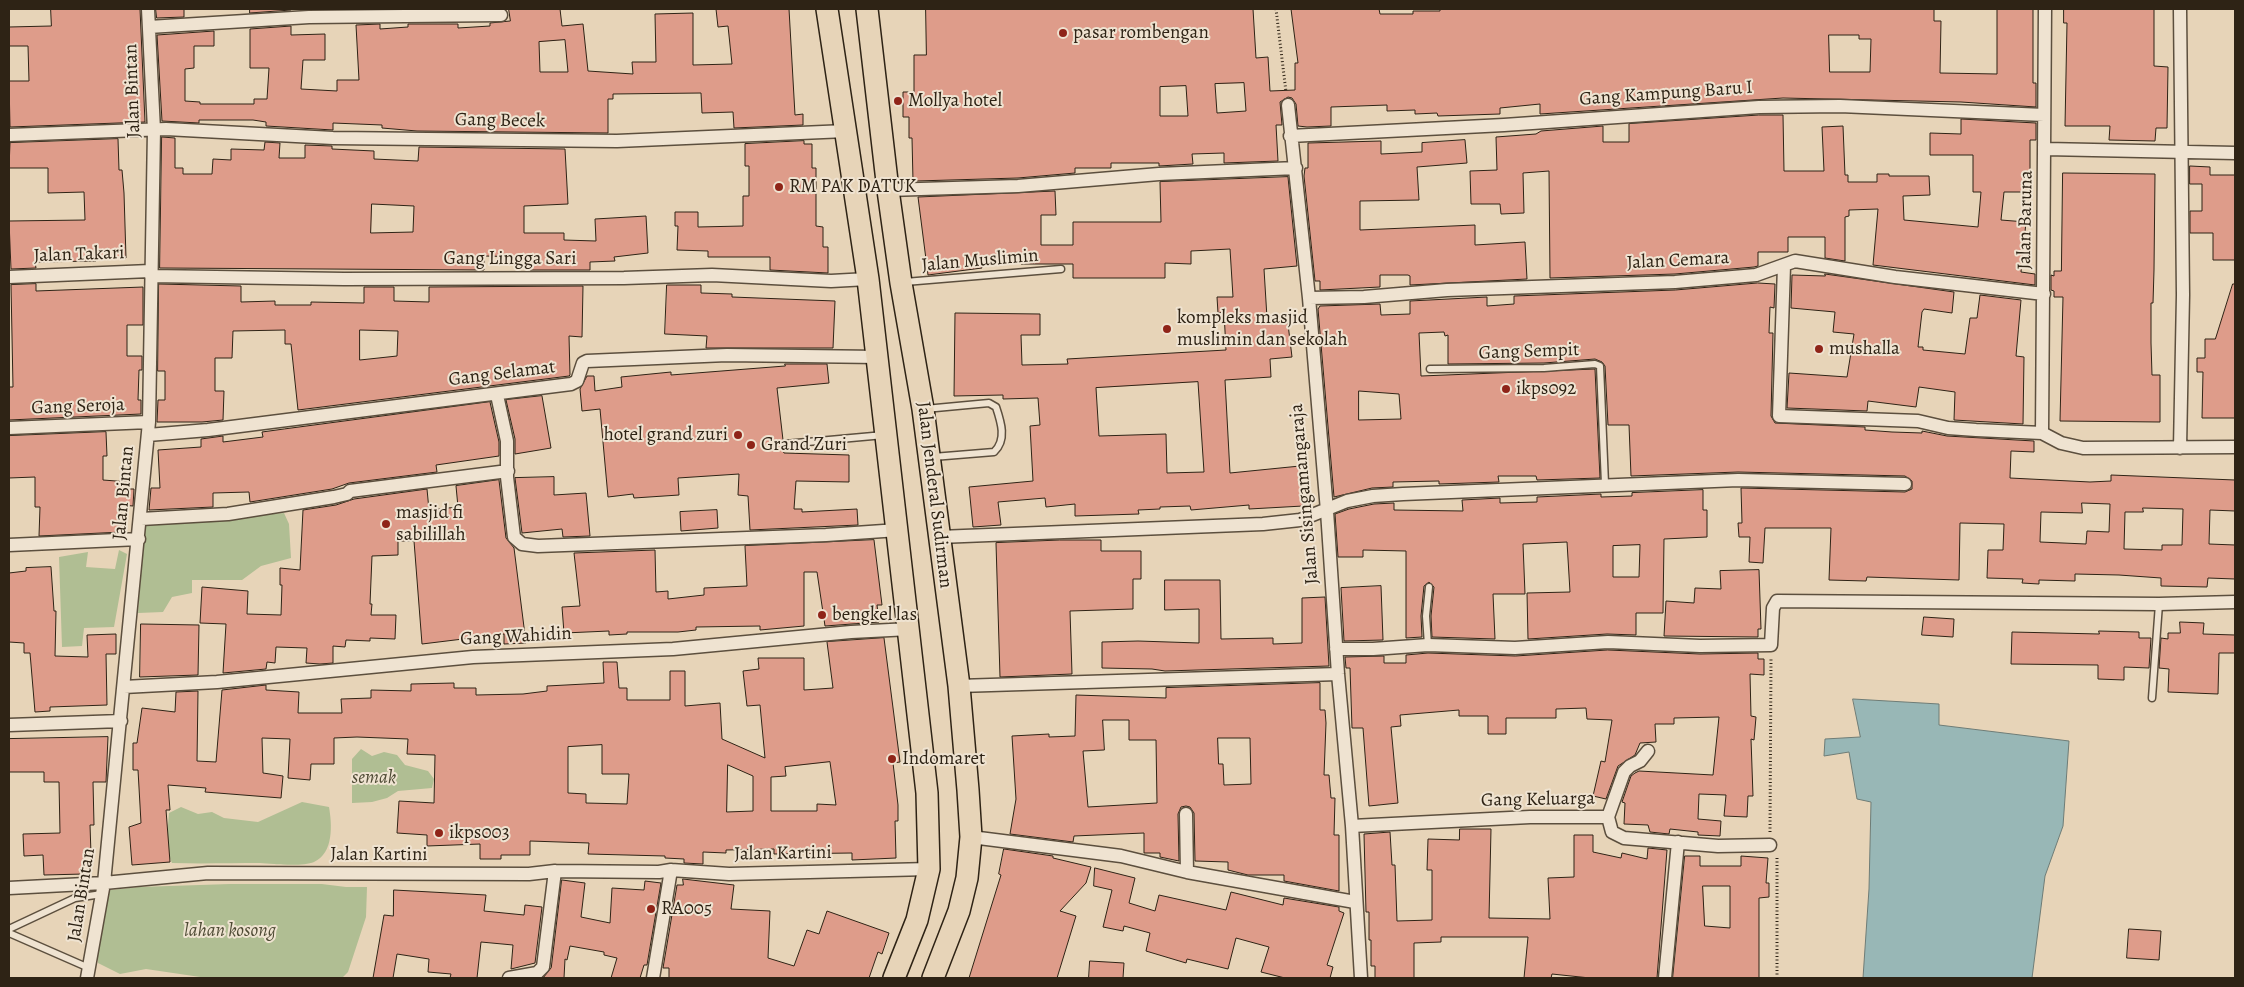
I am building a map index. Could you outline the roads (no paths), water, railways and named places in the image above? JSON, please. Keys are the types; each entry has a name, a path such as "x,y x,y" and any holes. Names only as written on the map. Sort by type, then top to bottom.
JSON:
{"main road":[{"name":"Jalan Jenderal Sudirman","path":"827,9 868,279 888,435 927,793 929,869 917,920 894,978"},
{"name":"Jalan Jenderal Sudirman","path":"867,9 888,190 901,283 924,409 959,686 971,837 967,878 959,912 933,978"}],"street":[{"name":"Jalan Bintan","path":"88,973 103,889 149,429 150,273 154,130 148,9"},
{"name":"Jalan Baruna","path":"2042,433 2046,149 2044,115 2045,9"},
{"path":"2180,9 2183,295 2180,448"},
{"path":"149,27 309,17 501,15"},
{"name":"Jalan Sisingamangaraja","path":"1288,105 1309,298 1327,511 1336,649 1352,826 1361,978"},
{"name":"Gang Kampung Baru I","path":"1290,136 1504,125 1768,106 1910,108 2044,115"},
{"name":"Gang Becek","path":"9,134 154,130 333,138 617,141 846,131"},
{"path":"2046,149 2235,153"},
{"path":"888,190 1018,186 1149,175 1296,168"},
{"name":"Jalan Cemara","path":"1309,298 1364,297 1447,290 1675,282 1756,275 1784,266 1787,262 1795,261 1895,277 2044,294"},
{"path":"1784,266 1779,416 1918,421 1948,428 2042,433 2061,442 2083,448 2235,447"},
{"name":"Jalan Takari","path":"9,277 150,273"},
{"name":"Gang Lingga Sari","path":"150,273 344,279 624,278 712,275 831,281 868,279"},
{"name":"Gang Selamat","path":"149,429 208,430 400,405 497,395 574,382 583,363 587,361 727,356 878,357"},
{"path":"497,395 507,441 509,507 514,538 522,544 538,546 826,535 898,530"},
{"name":"Gang Seroja","path":"9,428 149,429"},
{"path":"141,519 228,514 334,497 350,491 508,471"},
{"path":"939,537 1264,524 1300,520 1327,511 1331,507 1347,501 1373,496 1605,484 1780,480 1906,484"},
{"path":"9,545 139,539"},
{"path":"1336,649 1372,649 1428,645 1515,648 1608,642 1700,646 1771,645 1773,608 1777,601 2159,604 2235,602"},
{"name":"Gang Wahidin","path":"124,687 217,682 472,657 673,650 851,632 910,629"},
{"path":"959,686 1338,674"},
{"path":"9,725 121,720"},
{"path":"1608,817 1624,772 1630,766 1640,761 1648,751"},
{"path":"1186,814 1187,872"},
{"name":"Gang Keluarga","path":"1352,826 1530,817 1608,817 1612,832 1624,838 1718,846 1770,845"},
{"path":"971,837 1121,856 1187,872 1355,902"},
{"path":"1665,978 1678,842"},
{"name":"Jalan Kartini","path":"9,888 103,889 208,873 529,874 555,871 659,872 671,870 729,874 929,869"},
{"path":"653,978 671,870"},
{"path":"509,978 537,973 543,967 555,871"}],"lane":[{"name":"Jalan Muslimin","path":"901,283 1060,269"},
{"name":"Gang Sempit","path":"1430,369 1544,368 1596,364 1600,366 1605,484"},
{"path":"924,409 989,403 996,407 1002,434 1000,446 994,452 929,457"},
{"path":"785,444 888,435"},
{"path":"1428,645 1426,616 1429,588"},
{"path":"2152,698 2159,604"},
{"path":"9,929 76,898 103,889"},
{"path":"9,933 88,973"}],"water":[{"path":"1853,699 1939,704 1939,725 2069,741 2063,826 2045,876 2032,978 1863,978 1869,889 1871,802 1857,799 1849,752 1824,756 1825,739 1860,737"}],"place":[{"name":"pasar rombengan","path":"1063,33"},
{"name":"Mollya hotel","path":"898,101"},
{"name":"RM PAK DATUK","path":"779,187"},
{"name":"kompleks masjid muslimin dan sekolah","path":"1167,329"},
{"name":"mushalla","path":"1819,349"},
{"name":"ikps092","path":"1506,389"},
{"name":"hotel grand zuri","path":"738,435"},
{"name":"Grand Zuri","path":"751,445"},
{"name":"masjid fi sabilillah","path":"386,524"},
{"name":"bengkel las","path":"822,615"},
{"name":"Indomaret","path":"892,759"},
{"name":"ikps003","path":"439,833"},
{"name":"RA005","path":"651,909"}],"park label":[{"name":"semak","path":"374,778"},
{"name":"lahan kosong","path":"230,931"}]}
